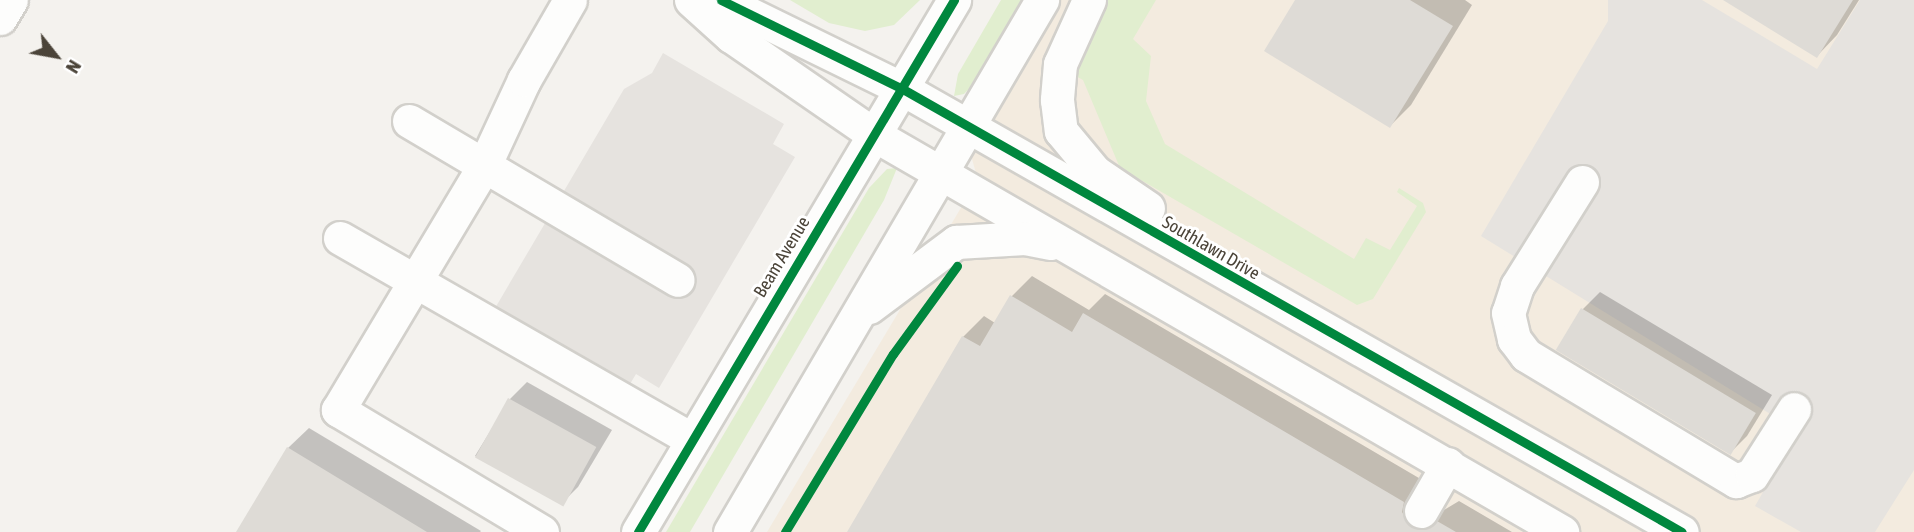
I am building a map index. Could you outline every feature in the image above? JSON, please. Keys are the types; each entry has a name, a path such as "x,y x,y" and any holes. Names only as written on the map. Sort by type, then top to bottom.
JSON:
{"street":[{"path":"0,18 11,0"},
{"path":"542,532 338,410 484,166 524,80 570,0"},
{"path":"691,0 731,36 873,134 1562,532"},
{"name":"Southlawn Drive","path":"721,0 901,88 1248,288 1682,532"},
{"name":"Beam Avenue","path":"638,532 954,0"},
{"path":"730,532 937,172 1042,0"},
{"path":"1089,0 1060,64 1057,100 1061,131 1095,172 1176,228 1248,288"},
{"path":"409,121 678,280"},
{"path":"1582,182 1517,286 1508,313 1514,339 1526,355 1736,481 1752,475 1794,409"},
{"path":"340,238 414,283 692,440"},
{"path":"853,320 914,269 956,242 1025,239 1066,246"},
{"path":"1421,511 1448,464"}],"shaded area":[{"path":"1046,0 1914,0 1914,532 767,532 971,191 981,191 965,134"},
{"path":"1608,0 1702,0 1817,69 1860,0 1914,0 1914,470 1875,532 1801,532 1755,506 1798,431 1481,236 1608,21"},
{"path":"663,53 784,124 773,144 795,157 659,388 636,374 624,394 491,315 624,89 652,73"}],"green space":[{"path":"790,0 920,0 894,25 865,31 829,23"},
{"path":"1001,0 1028,0 980,78 964,94 954,96 958,74"},
{"path":"1103,0 1156,0 1133,39 1151,56 1146,101 1165,144 1354,259 1366,238 1390,250 1417,206 1397,192 1399,188 1423,203 1426,212 1373,299 1357,305 1120,168 1083,80 1072,74"},
{"path":"897,168 884,200 690,532 666,532 869,188 887,169"}],"building":[{"path":"1295,0 1410,0 1453,26 1390,128 1264,51"},
{"path":"1723,0 1853,0 1817,58"},
{"path":"1010,295 1072,332 1083,313 1404,502 1402,512 1411,527 1422,530 1437,521 1456,532 847,532 962,336 980,346"},
{"path":"1581,308 1756,413 1731,455 1556,350"},
{"path":"508,398 596,447 563,506 475,457"},
{"path":"287,447 427,532 236,532"}],"cycle path":[{"path":"721,0 901,88 1682,532"},
{"path":"638,532 954,0"},
{"path":"785,532 893,354 957,266"}]}
